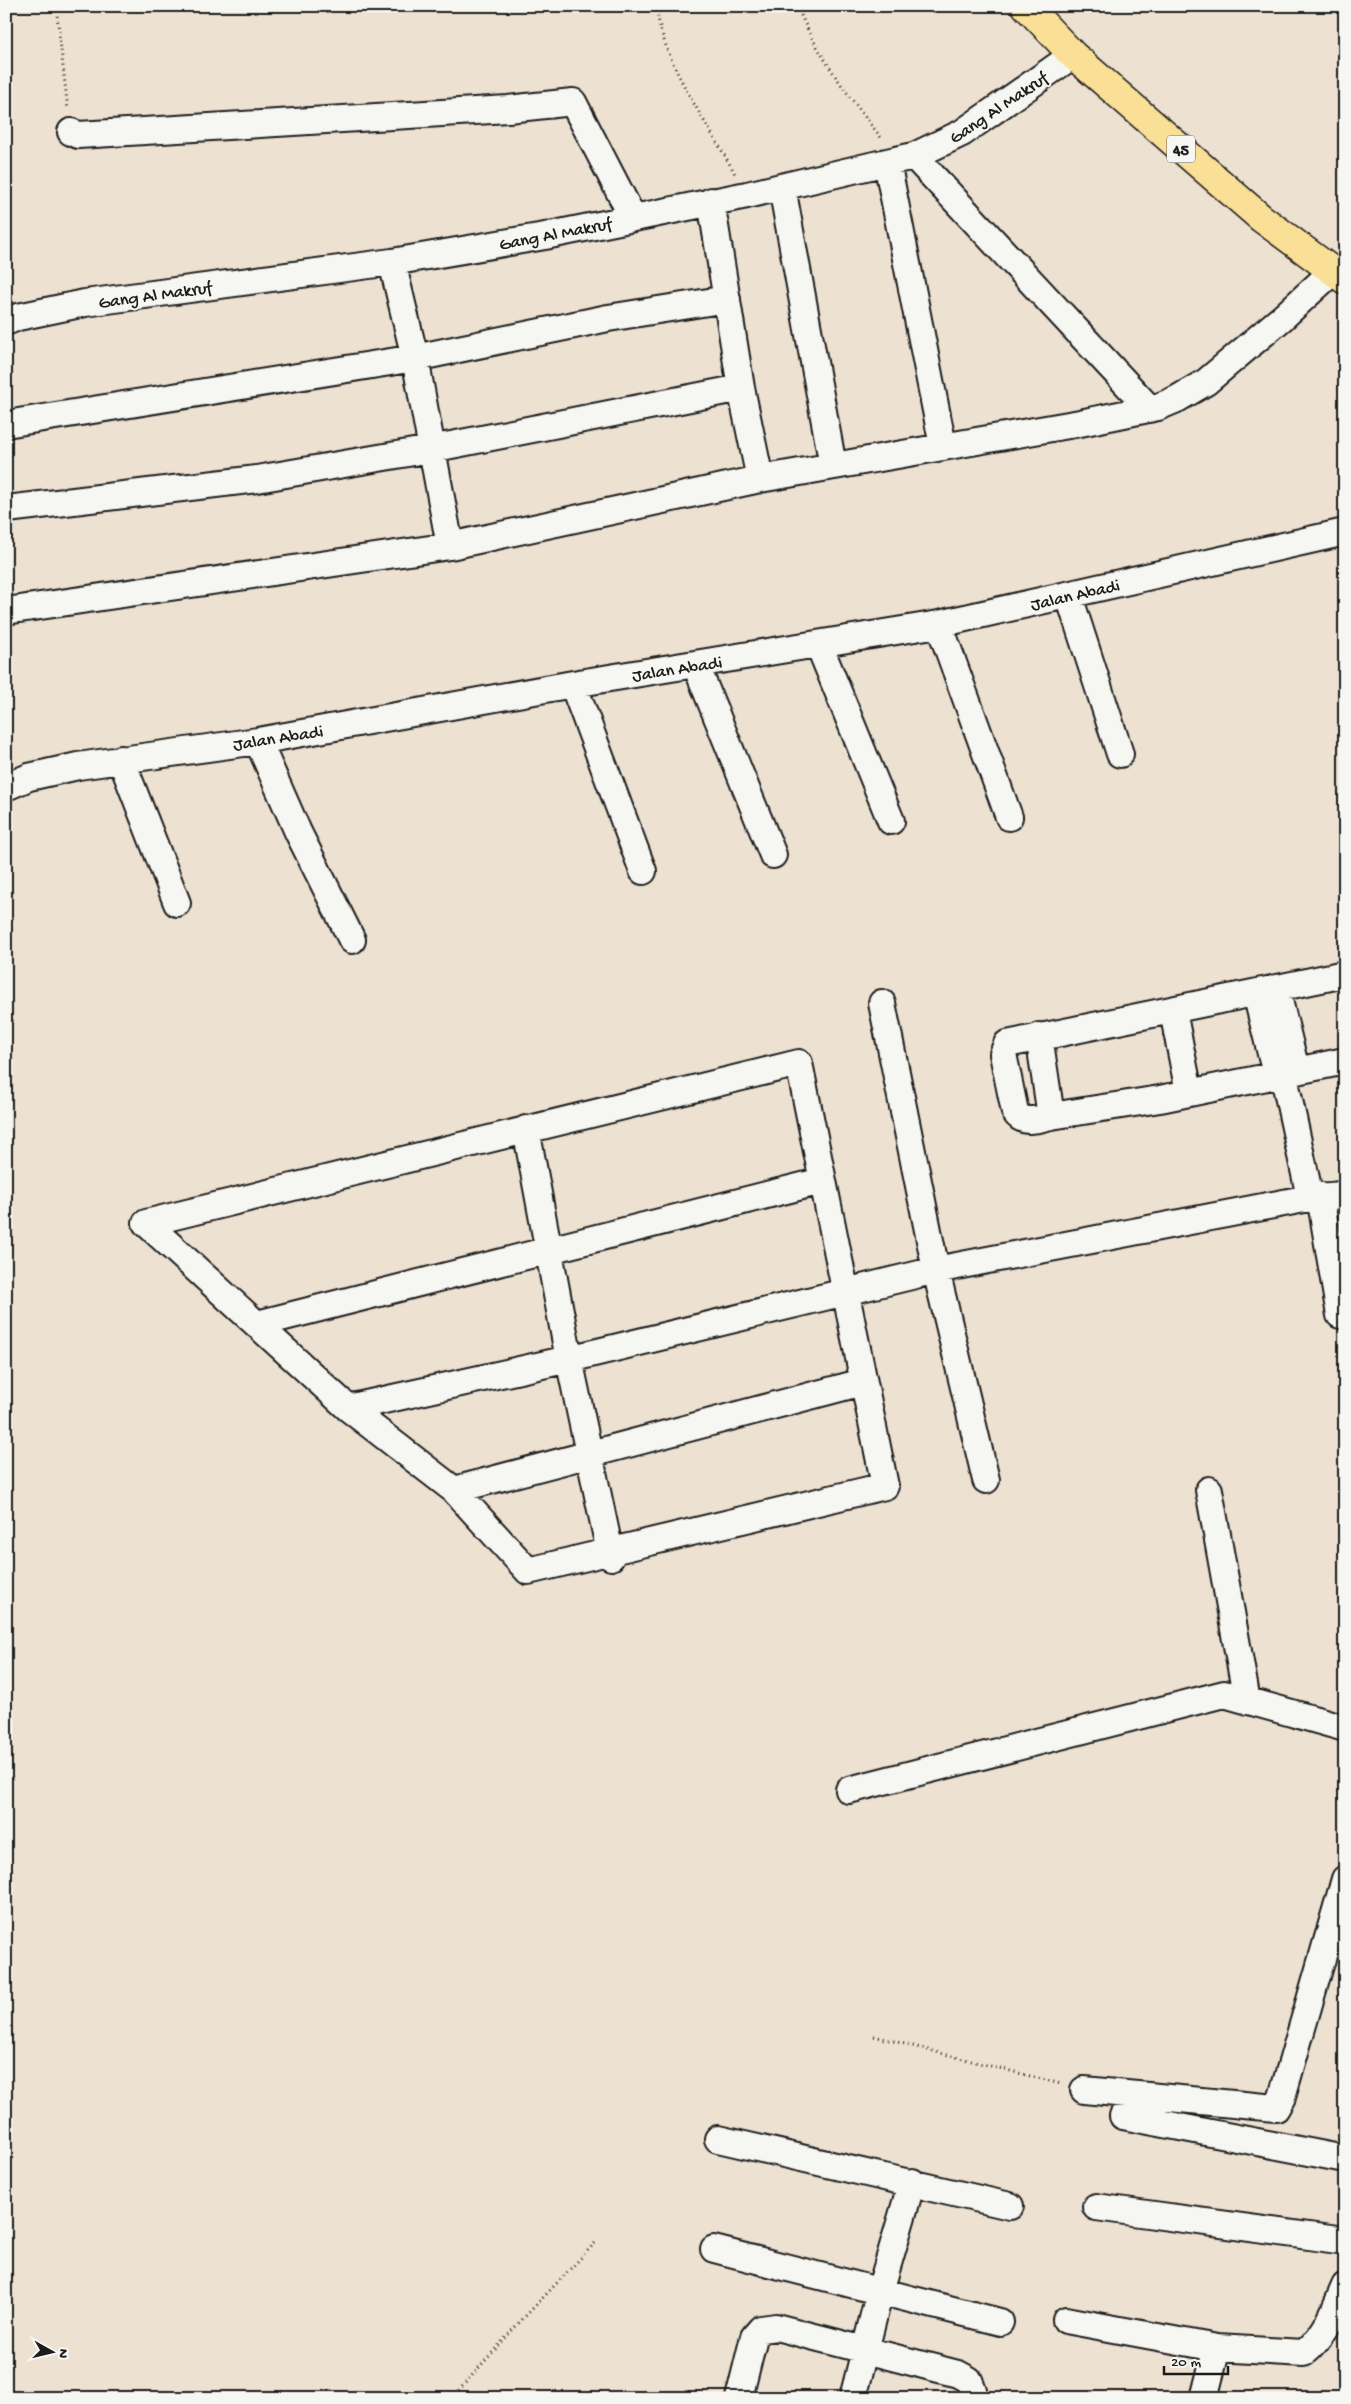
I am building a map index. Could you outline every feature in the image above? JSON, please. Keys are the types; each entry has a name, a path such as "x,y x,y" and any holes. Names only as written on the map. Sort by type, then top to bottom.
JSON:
{"main road":[{"name":"45","path":"1026,6 1073,55 1261,218 1338,276"}],"street":[{"name":"Gang Al Makruf","path":"6,322 18,317 85,304 392,262 545,236 747,195 900,159 962,133 1073,55"},
{"path":"72,132 78,135 489,110 573,102 633,218"},
{"path":"900,159 1149,408"},
{"path":"900,159 943,446"},
{"path":"782,187 832,466"},
{"path":"711,201 741,388 760,479"},
{"path":"392,262 415,358 450,546"},
{"path":"6,612 450,546 760,479 1080,423 1149,408 1177,400 1206,382 1282,318 1338,276"},
{"path":"6,424 415,358 608,318 727,299"},
{"path":"8,509 257,479 431,449 741,388"},
{"name":"Jalan Abadi","path":"6,787 29,777 78,766 258,741 573,684 939,624 1345,532"},
{"path":"1069,596 1120,754"},
{"path":"939,624 1009,817"},
{"path":"819,645 891,821"},
{"path":"696,665 773,855"},
{"path":"573,684 643,871"},
{"path":"258,741 298,832 352,940"},
{"path":"121,759 177,902"},
{"path":"1345,974 1173,1011 1039,1036 1007,1044 1003,1054 1011,1100 1018,1116 1024,1120 1189,1092 1345,1060"},
{"path":"1266,991 1285,1072 1308,1188 1311,1193 1332,1195"},
{"path":"882,1003 936,1270 986,1480"},
{"path":"1173,1011 1189,1092"},
{"path":"1039,1036 1051,1116"},
{"path":"798,1064 822,1181 885,1486 611,1554 528,1571 454,1490 348,1408 146,1223 798,1064"},
{"path":"526,1129 569,1359 611,1554"},
{"path":"257,1324 822,1181"},
{"path":"348,1408 569,1359 936,1270 1332,1195"},
{"path":"1332,1195 1340,1315"},
{"path":"454,1490 863,1382"},
{"path":"1208,1490 1247,1702"},
{"path":"849,1790 1224,1694 1345,1728"},
{"path":"1084,2090 1276,2108 1282,2097 1345,1879"},
{"path":"1124,2116 1345,2159"},
{"path":"718,2139 1010,2206"},
{"path":"853,2398 880,2291 912,2182"},
{"path":"1096,2207 1345,2242"},
{"path":"714,2249 1000,2322"},
{"path":"1066,2320 1217,2348 1304,2354 1316,2344 1324,2333 1345,2286"},
{"path":"739,2398 754,2337 761,2329 776,2327 958,2374 969,2380 973,2390 971,2398"},
{"path":"1204,2398 1217,2348"}],"path":[{"path":"56,6 72,132"},
{"path":"656,6 660,29 671,60 747,195"},
{"path":"797,6 804,25 840,84 900,159"},
{"path":"874,2036 1084,2090"},
{"path":"452,2398 594,2243"}]}
